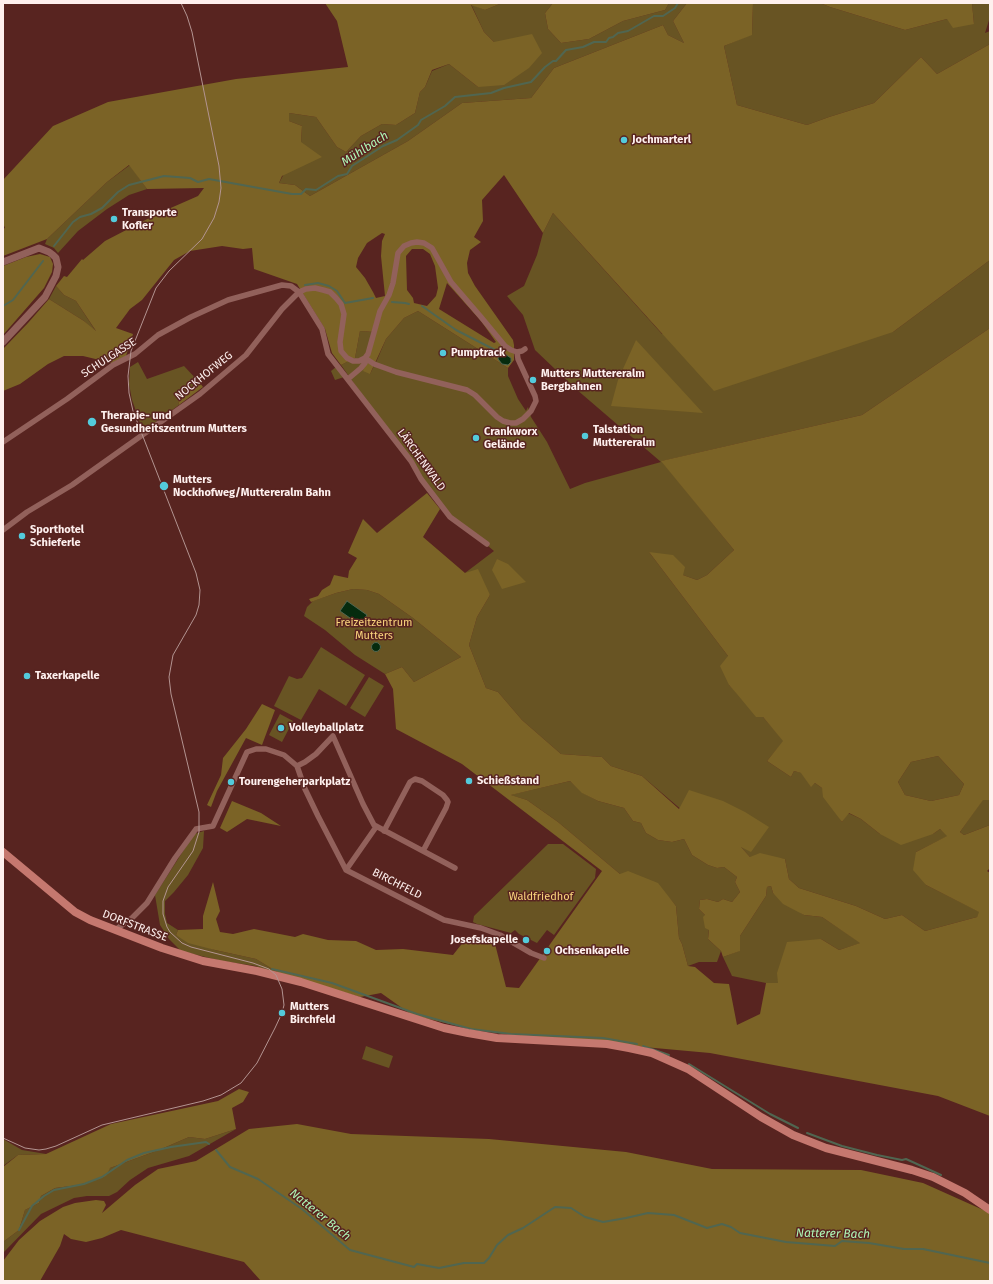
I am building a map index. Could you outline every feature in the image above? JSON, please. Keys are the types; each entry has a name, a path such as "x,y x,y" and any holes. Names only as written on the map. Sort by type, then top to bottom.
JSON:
{"main road":[{"name":"DORFSTRASSE","path":"3,852 24,868 67,907 90,920 162,948 191,957 280,976 444,1028 468,1034 497,1038 607,1044 652,1054 688,1069 761,1117 793,1135 826,1148 912,1170 934,1178 965,1193 990,1210"}],"street":[{"path":"348,379 362,368 365,363 380,311 389,295 393,283 398,254 402,248 408,244 417,242 424,243 432,248 451,282 505,346 517,352 525,349"},
{"path":"3,262 39,248 49,252 56,258 58,268 56,276 45,297 3,342"},
{"name":"SCHULGASSE","path":"3,442 68,399 113,365 135,354 158,334 191,317 228,300 282,285 291,286 299,292"},
{"path":"299,292 306,289 319,288 330,292 341,304 344,314 340,342 341,351 345,356 353,361 359,361 366,358"},
{"name":"LÄRCHENWALD","path":"299,292 322,329 328,354 411,461 421,479 450,517 487,544"},
{"name":"NOCKHOFWEG","path":"3,530 26,512 72,485 200,394 246,355 282,309 299,292"},
{"path":"366,358 374,364 396,372 467,390 475,395 497,417 507,422 516,423 523,419 534,405 536,396 518,359 517,352"},
{"path":"297,766 316,754 333,736 372,823 376,827 455,868"},
{"path":"115,930 132,918 147,903 196,829 213,826 247,752 256,749 266,749 284,755 297,766 305,789 346,870 376,827"},
{"path":"384,831 410,782 414,779 422,781 443,795 448,802 423,851"},
{"name":"BIRCHFELD","path":"346,870 444,920 481,928 500,935 531,953 544,958"}],"green space":[{"path":"502,3 553,3 545,13 548,29 561,43 589,39 623,21 665,10 669,3 687,3 673,21 684,43 668,35 663,25 554,68 531,98 462,103 408,141 310,196 295,185 279,183 301,142 302,126 289,121 289,113 316,117 337,147 346,152 361,136 382,124 396,125 415,113 420,92 425,87 432,71 449,64 478,87 494,42 484,32 471,4 485,10"},
{"path":"753,3 820,3 905,30 947,19 974,24 972,3 990,3 990,17 985,33 990,31 990,44 937,74 921,57 874,103 807,125 737,105 724,46 752,34"},
{"path":"130,165 147,189 129,195 107,209 78,231 58,253 54,248 45,244 47,239 107,182"},
{"path":"553,213 662,334 893,332 990,260 990,328 862,415 662,461 734,550 707,575 697,580 683,575 649,552 728,656 729,685 763,717 784,741 767,761 791,777 794,771 802,773 811,786 815,783 822,788 842,822 848,813 861,819 880,834 933,834 940,829 948,836 916,852 926,885 980,912 977,917 925,931 902,915 885,919 856,906 799,888 789,879 785,859 750,857 740,846 690,817 642,776 611,766 602,757 561,754 522,720 498,692 486,688 469,645 477,617 490,595 465,573 494,551 451,515 433,495 341,365 355,358 360,331 376,332 370,374 386,339 404,318 418,311 508,368 508,376 518,399 526,411 528,407 531,417 547,442 570,489 585,483 661,462 576,389 535,350 523,315 507,296 524,286 537,255 543,233"},
{"path":"56,286 64,295 76,301 97,333 84,321 49,299"},
{"path":"138,362 147,379 184,366 200,383 178,399 179,405 143,431 132,400 129,384 130,367"},
{"path":"336,367 344,377 335,380 331,371"},
{"name":"Freizeitzentrum Mutters","path":"353,589 367,590 379,594 413,618 461,657 414,682 402,667 385,674 355,655 325,630 304,616 307,607 313,601"},
{"path":"321,647 365,675 346,706 319,689 301,720 274,706 289,676 297,679 302,678"},
{"path":"369,677 384,686 365,717 350,708"},
{"name":"Volleyballplatz","path":"280,714 293,721 282,742 269,735"},
{"path":"938,756 964,784 959,795 931,801 905,795 898,782 911,762"},
{"path":"570,781 583,793 598,801 624,808 633,821 641,823 646,833 658,840 672,842 684,839 692,855 708,865 717,868 724,867 737,877 735,882 740,892 732,902 723,899 718,902 707,899 700,900 699,909 705,915 709,929 708,939 721,951 717,962 699,962 688,966 679,938 676,906 670,899 620,874 558,822 527,800 510,795"},
{"path":"983,799 990,800 990,825 964,835 960,832"},
{"path":"204,831 203,848 188,875 165,901 167,923 178,930 176,935 215,950 256,959 279,973 265,970 256,966 222,961 181,951 169,939 160,925 155,895 194,834"},
{"name":"Waldfriedhof","path":"548,844 563,844 596,869 595,878 554,935 547,930 537,943 519,934 515,930 511,933 473,922 474,916"},
{"path":"771,886 773,893 804,915 822,917 861,943 839,950 821,939 778,983 766,983 732,976 723,957 739,951 740,936 766,896 767,887"},
{"path":"366,1046 393,1056 389,1068 362,1059"},
{"path":"236,1129 189,1156 148,1168 130,1180 117,1192 109,1196 87,1196 74,1198 41,1214 3,1253 3,1242 19,1230 25,1210 39,1203 41,1196 55,1188 79,1185 110,1168 189,1137 205,1139"},
{"path":"3,1139 22,1150 46,1154 18,1155 3,1166"}],"shaded area":[{"path":"325,3 502,3 485,10 471,5 484,32 494,42 532,34 542,53 529,68 504,85 478,87 449,64 432,70 425,87 420,92 415,113 396,125 382,124 361,136 346,152 337,147 316,117 289,113 289,121 302,126 301,142 322,157 282,176 279,183 295,185 310,196 408,141 462,103 531,98 554,68 663,25 668,35 684,43 673,21 687,3 753,3 752,35 724,46 737,105 807,125 874,103 921,57 937,74 990,44 990,260 893,332 714,391 553,213 543,233 504,175 482,200 483,221 474,237 481,242 470,250 467,263 468,273 475,286 513,340 514,360 508,368 418,311 404,318 386,339 370,374 363,371 370,355 375,332 360,331 355,358 341,365 332,353 325,329 297,284 254,269 252,248 243,249 222,246 190,251 174,260 142,300 130,309 116,328 133,334 126,356 112,363 83,356 64,356 48,364 20,384 3,391 3,349 49,299 84,321 96,331 76,301 64,295 56,286 64,276 67,277 82,259 83,260 105,241 157,214 198,196 204,188 147,189 129,165 107,182 47,239 3,256 3,229 5,228 3,223 3,180 53,126 108,102 236,79 348,67 337,21","holes":["382,233 385,234 382,241 381,256 385,296 376,298 365,278 356,267 358,258 367,243","412,249 423,249 430,254 435,266 438,288 436,296 427,306 414,303 413,298 407,290 406,256","447,283 481,321 496,342 494,343 439,309"]},
{"path":"553,3 669,3 665,10 623,21 589,39 561,43 548,29 545,13"},
{"path":"820,3 972,3 974,24 953,28 947,19 905,30"},
{"path":"40,254 50,257 53,264 52,272 44,288 3,335 3,266 26,257"},
{"path":"990,328 990,800 983,800 960,832 964,835 990,825 990,868 987,871 990,873 990,1116 938,1096 710,1053 511,1035 471,1029 412,1015 381,993 360,997 279,973 256,959 188,943 176,935 178,930 203,929 203,916 213,882 220,911 216,919 220,932 233,934 254,929 295,937 303,934 328,940 356,941 376,950 403,949 453,955 468,936 494,940 506,987 519,988 602,871 462,764 396,729 393,689 385,674 402,667 414,682 461,657 413,618 379,594 367,590 353,589 336,593 311,602 309,599 318,596 322,590 330,585 334,575 348,578 349,571 357,558 348,553 363,519 377,533 427,493 440,509 423,537 465,573 478,569 490,595 477,617 469,645 486,688 498,692 522,720 561,754 602,757 611,766 642,776 679,809 689,790 723,801 745,812 769,827 751,852 741,847 750,857 760,853 785,859 789,879 799,888 856,906 885,919 902,915 925,931 977,917 979,912 926,885 913,870 916,852 947,836 940,829 933,834 901,845 880,834 861,819 849,813 842,822 823,797 822,788 815,783 811,787 801,773 794,771 791,777 767,761 783,741 763,717 756,717 729,685 720,666 728,656 649,552 673,555 685,567 683,575 697,580 707,575 734,550 661,461 862,415","holes":["938,756 964,784 959,795 931,801 905,795 898,782 911,762","570,781 582,793 598,801 624,808 633,821 641,823 646,833 658,840 672,842 684,839 692,855 708,865 717,868 724,867 737,877 735,882 740,892 732,902 723,899 718,902 707,899 700,900 699,909 705,915 703,917 705,928 709,930 708,939 721,951 723,957 740,951 740,936 766,896 767,887 771,886 773,893 783,904 804,915 822,917 860,943 839,950 821,939 787,942 777,973 778,983 766,983 760,1014 737,1025 729,984 714,983 695,967 688,966 679,938 676,906 658,883 628,871 620,874 558,822 527,800 511,795"]},
{"path":"636,340 703,413 611,406 618,380"},
{"path":"500,351 511,358 511,362 508,365 502,364 498,359"},
{"path":"200,383 203,387 179,405 178,399"},
{"path":"497,559 508,564 526,582 502,589 492,570"},
{"path":"347,601 367,615 360,625 340,611"},
{"path":"376,642 381,647 376,652 371,647"},
{"path":"262,704 275,710 262,745 246,738 217,791 211,807 207,805 221,775 223,758 246,729"},
{"path":"232,801 261,813 281,826 247,819 227,832 220,828"},
{"path":"239,1089 249,1092 243,1102 232,1108 236,1129 205,1139 189,1137 110,1168 106,1176 79,1185 55,1188 41,1196 39,1203 25,1210 19,1230 3,1242 3,1167 18,1155 46,1154 111,1124 218,1101"},
{"path":"297,1124 351,1134 489,1139 626,1152 712,1169 861,1170 923,1183 990,1213 990,1281 261,1281 244,1262 121,1230 102,1238 86,1242 71,1239 64,1234 60,1246 40,1281 3,1281 3,1261 19,1240 40,1221 63,1207 75,1203 96,1200 104,1201 106,1205 102,1213 135,1185 158,1169 196,1161 249,1129"}],"waterway":[{"name":"Mühlbach","path":"54,246 73,222 80,217 91,214 102,208 118,192 129,185 164,176 190,178 198,182 209,179 292,194 301,194 306,189 316,190 338,176 347,174 352,166 383,146 397,140 418,125 421,120 445,106 455,97 491,93 504,88 531,82 545,67 553,61 556,61 566,50 583,47 594,42 606,42 609,38 618,33 628,31 654,16 663,16 675,8 678,3"},
{"name":"Mühlbach","path":"3,306 13,300 43,261"},
{"path":"305,285 318,283 329,286 337,291 345,303 373,298"},
{"path":"392,302 409,304"},
{"path":"422,306 456,330 499,352"},
{"path":"272,969 332,983 417,1014 471,1029 511,1034 603,1038 637,1044"},
{"path":"643,1046 669,1055"},
{"path":"689,1064 770,1114 798,1128"},
{"path":"807,1133 842,1146 877,1155 902,1160 906,1159 941,1175"},
{"name":"Natterer Bach","path":"19,1230 32,1206 54,1190 84,1184 102,1177 127,1160 144,1153 206,1142 209,1144"},
{"name":"Natterer Bach","path":"216,1150 230,1167 258,1179 302,1209 350,1250 414,1267 417,1264 439,1268 464,1263 484,1263 497,1245 508,1235 523,1228 555,1207 571,1208 585,1217 603,1222 648,1213 674,1215 707,1228 722,1224 731,1227 740,1233 786,1242 835,1246 842,1241 869,1243 904,1249 923,1249 990,1263"}],"tram line":[{"path":"3,1138 25,1148 39,1150 46,1149 102,1125 203,1101 221,1095 241,1083 257,1063 282,1013 284,1005 282,989 276,975 269,969 253,963 191,947 182,943 170,932 163,914 163,901 168,887 193,851 199,832 199,812 171,694 169,677 173,655 196,615 199,605 200,590 196,573 133,411 129,393 128,376 131,351 156,288 169,271 202,239 214,218 219,202 221,188 219,166 192,32 181,3"}],"place":[{"name":"Jochmarterl","path":"624,140"},
{"name":"Transporte Kofler","path":"114,219"},
{"name":"Pumptrack","path":"443,353"},
{"name":"Mutters Muttereralm Bergbahnen","path":"533,380"},
{"name":"Therapie- und Gesundheitszentrum Mutters","path":"92,422"},
{"name":"Talstation Muttereralm","path":"585,436"},
{"name":"Crankworx Gelände","path":"476,438"},
{"name":"Mutters Nockhofweg/Muttereralm Bahn","path":"164,486"},
{"name":"Sporthotel Schieferle","path":"22,536"},
{"name":"Taxerkapelle","path":"27,676"},
{"name":"Volleyballplatz","path":"281,728"},
{"name":"Schießstand","path":"469,781"},
{"name":"Tourengeherparkplatz","path":"231,782"},
{"name":"Josefskapelle","path":"526,940"},
{"name":"Ochsenkapelle","path":"547,951"},
{"name":"Mutters Birchfeld","path":"282,1013"}]}
